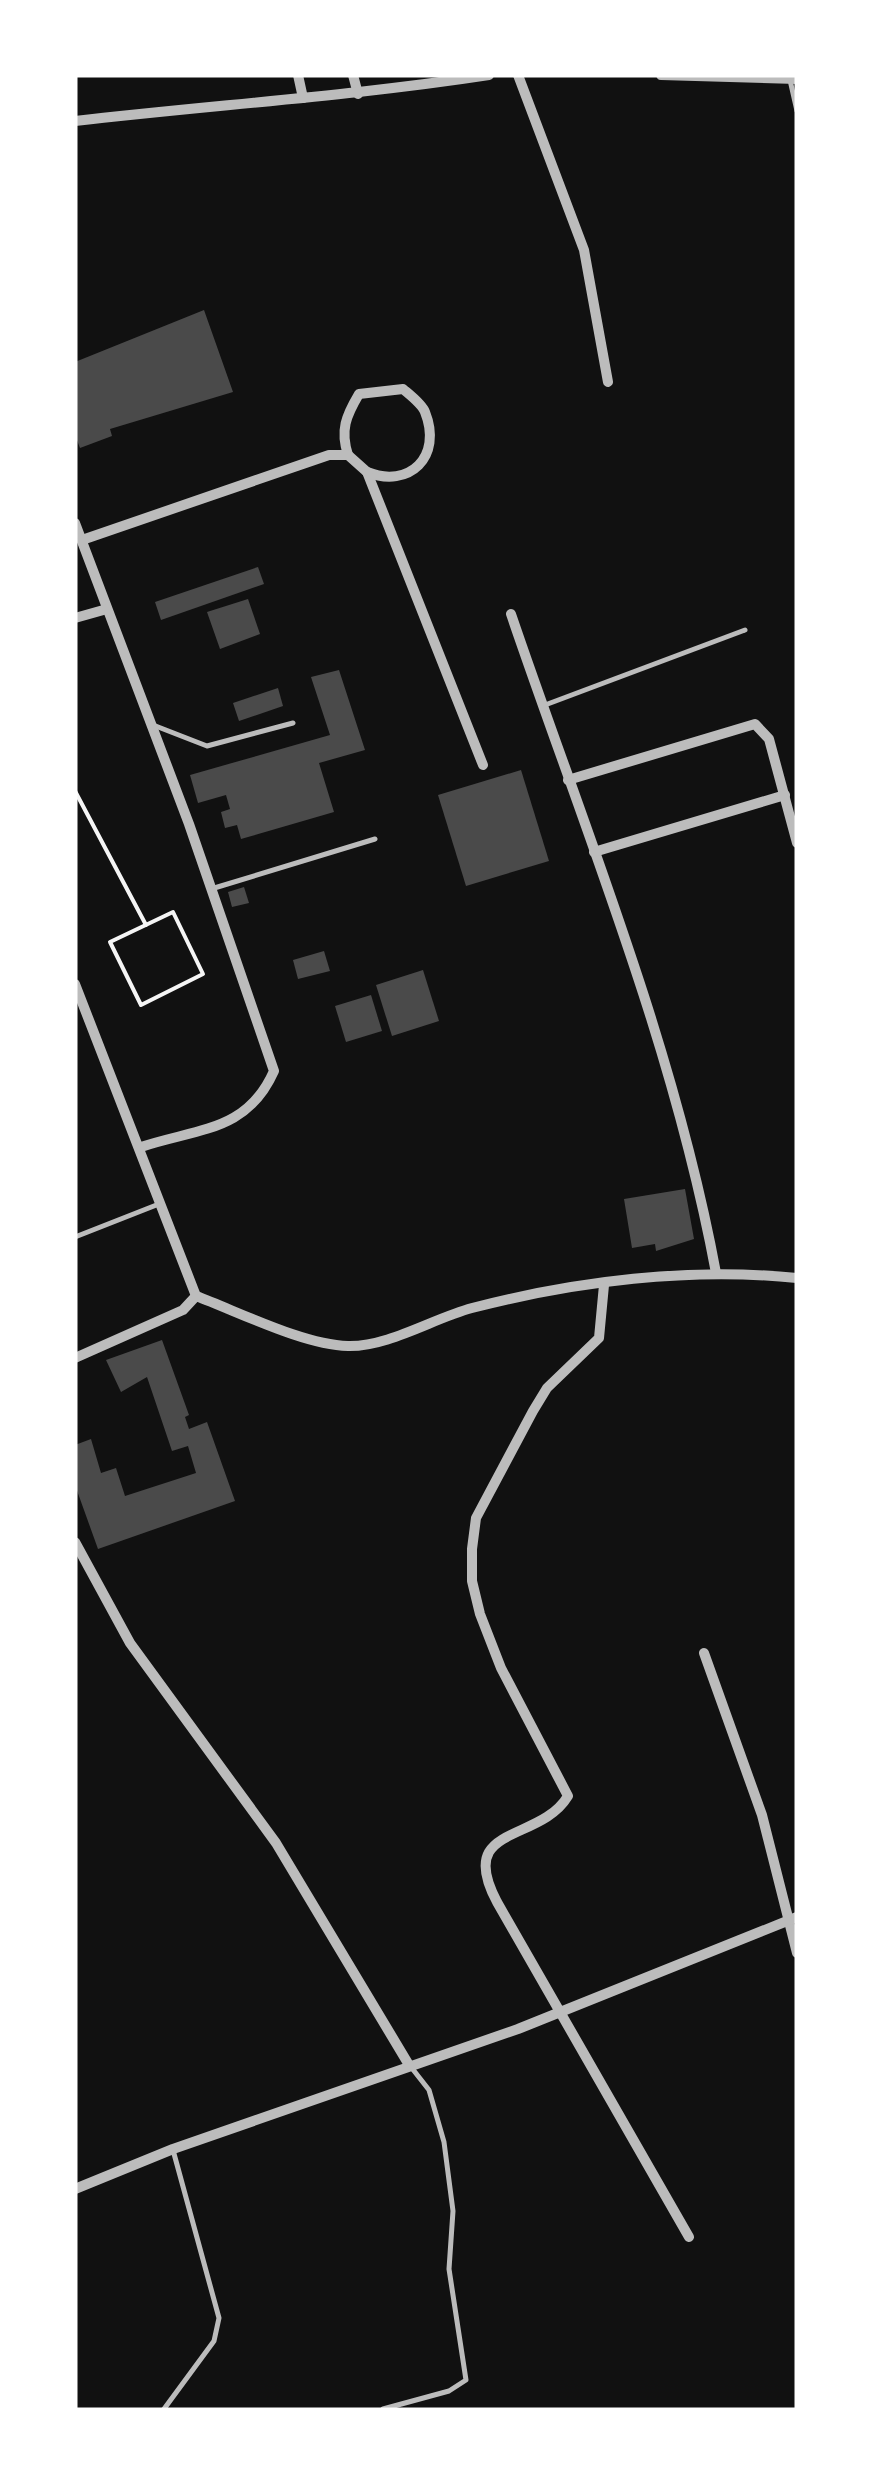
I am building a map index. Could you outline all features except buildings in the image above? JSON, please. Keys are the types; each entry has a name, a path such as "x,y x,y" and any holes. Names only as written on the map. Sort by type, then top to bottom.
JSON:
{"street":[{"path":"298,75 303,98"},
{"path":"352,75 353,94"},
{"path":"75,122 198,105 353,94 490,75"},
{"path":"518,75 584,250 608,382"},
{"path":"662,75 794,79"},
{"path":"403,388 425,411 428,439 422,463 406,476 386,480 366,472 348,455 342,436 347,414 359,394 403,388"},
{"path":"82,540 329,455 348,455"},
{"path":"366,472 482,765"},
{"path":"75,523 211,888 274,1071 264,1093 240,1118 141,1147"},
{"path":"75,618 108,609"},
{"path":"511,614 663,1056 699,1182 716,1273"},
{"path":"568,780 756,724 769,738 797,843"},
{"path":"594,852 785,796"},
{"path":"76,986 196,1296 304,1336 351,1347 491,1303 604,1285 716,1273 797,1278"},
{"path":"604,1285 599,1338 547,1388 476,1518 472,1580 480,1614 501,1668 568,1796 550,1816 493,1844 483,1860 486,1883 690,2238"},
{"path":"75,1358 183,1310 196,1296"},
{"path":"75,1542 130,1644 276,1843 410,2065"},
{"path":"704,1653 762,1815 792,1918 797,1953"},
{"path":"75,2190 173,2149 560,2014 792,1918"}],"lane":[{"path":"794,79 797,112"},
{"path":"542,706 745,630"},
{"path":"152,726 207,746 293,723"},
{"path":"211,888 375,838"},
{"path":"75,1237 159,1204"},
{"path":"383,2409 449,2391 466,2380 449,2269 453,2211 444,2142 429,2090 410,2065"},
{"path":"164,2409 214,2342 220,2318 173,2149"}],"path":[{"path":"75,791 146,925"},
{"path":"173,912 204,974 141,1005 110,942 146,925 173,912"}]}
